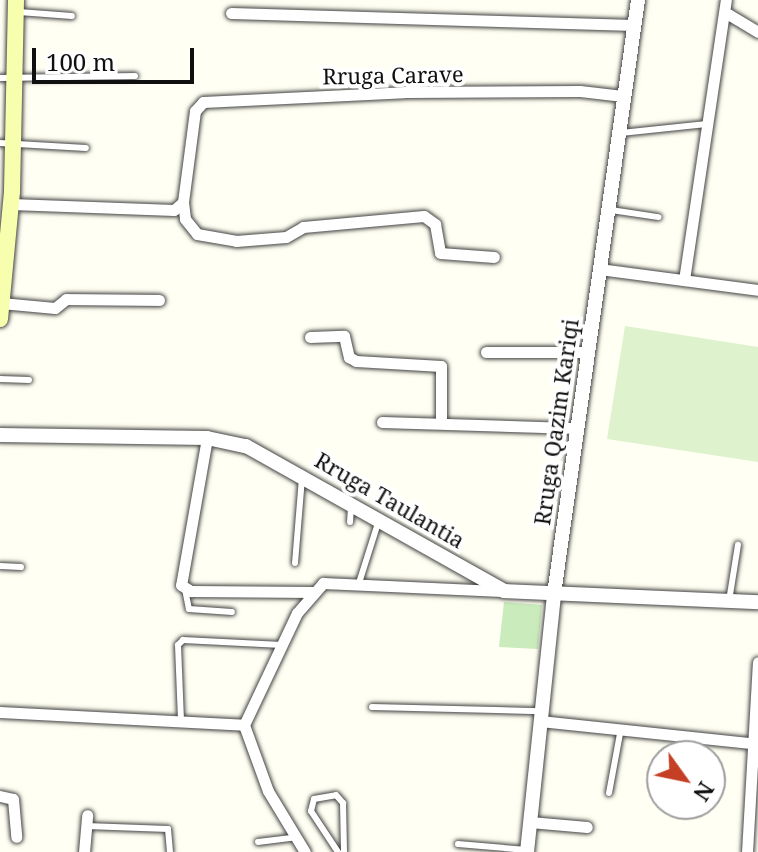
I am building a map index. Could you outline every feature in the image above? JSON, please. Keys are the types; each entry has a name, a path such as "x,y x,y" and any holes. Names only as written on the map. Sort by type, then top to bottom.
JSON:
{"main road":[{"path":"0,308 4,224 11,204 6,178 7,79 16,6"}],"street":[{"name":"Rruga Qazim Kariqi","path":"527,851 554,594 638,0"},
{"path":"684,280 707,124 728,14 726,0"},
{"path":"231,13 634,25"},
{"path":"728,14 758,32"},
{"name":"Rruga Carave","path":"183,202 195,111 203,102 404,92 580,91 623,96"},
{"path":"11,204 165,213 183,202 185,219 197,234 236,241 286,237 303,227 424,216 435,224 440,253 494,257"},
{"path":"599,269 758,290"},
{"path":"0,308 55,308 66,299 159,300"},
{"path":"310,337 344,336 349,357 356,361 441,366 441,423"},
{"path":"486,352 587,352"},
{"path":"382,422 577,428"},
{"name":"Rruga Taulantia","path":"0,435 207,438 246,446 351,503 369,519 504,591 758,602"},
{"path":"207,438 181,585 185,589 313,592"},
{"path":"305,852 268,791 244,725 282,645 313,592 334,580 504,591"},
{"path":"747,852 756,743 758,662"},
{"path":"0,712 244,725"},
{"path":"540,716 756,743"},
{"path":"0,796 13,799 16,837"},
{"path":"84,852 86,821"},
{"path":"530,822 587,827"}],"lane":[{"path":"16,6 72,16"},
{"path":"7,79 135,76"},
{"path":"618,133 707,124"},
{"path":"6,143 86,148"},
{"path":"607,209 658,217"},
{"path":"0,379 29,380"},
{"path":"295,563 302,474"},
{"path":"350,522 351,503"},
{"path":"359,583 369,519"},
{"path":"729,601 738,545"},
{"path":"0,566 21,567"},
{"path":"185,589 189,609 232,612"},
{"path":"181,720 178,645 183,640 282,645"},
{"path":"372,707 540,716"},
{"path":"609,793 621,728"},
{"path":"338,852 311,811 314,799 336,795 343,803 344,852"},
{"path":"86,821 168,829 170,852"},
{"path":"258,842 296,837"},
{"path":"458,844 527,851"}],"green space":[{"path":"625,326 758,347 758,462 607,439"},
{"path":"504,602 542,605 538,649 499,647"}]}
